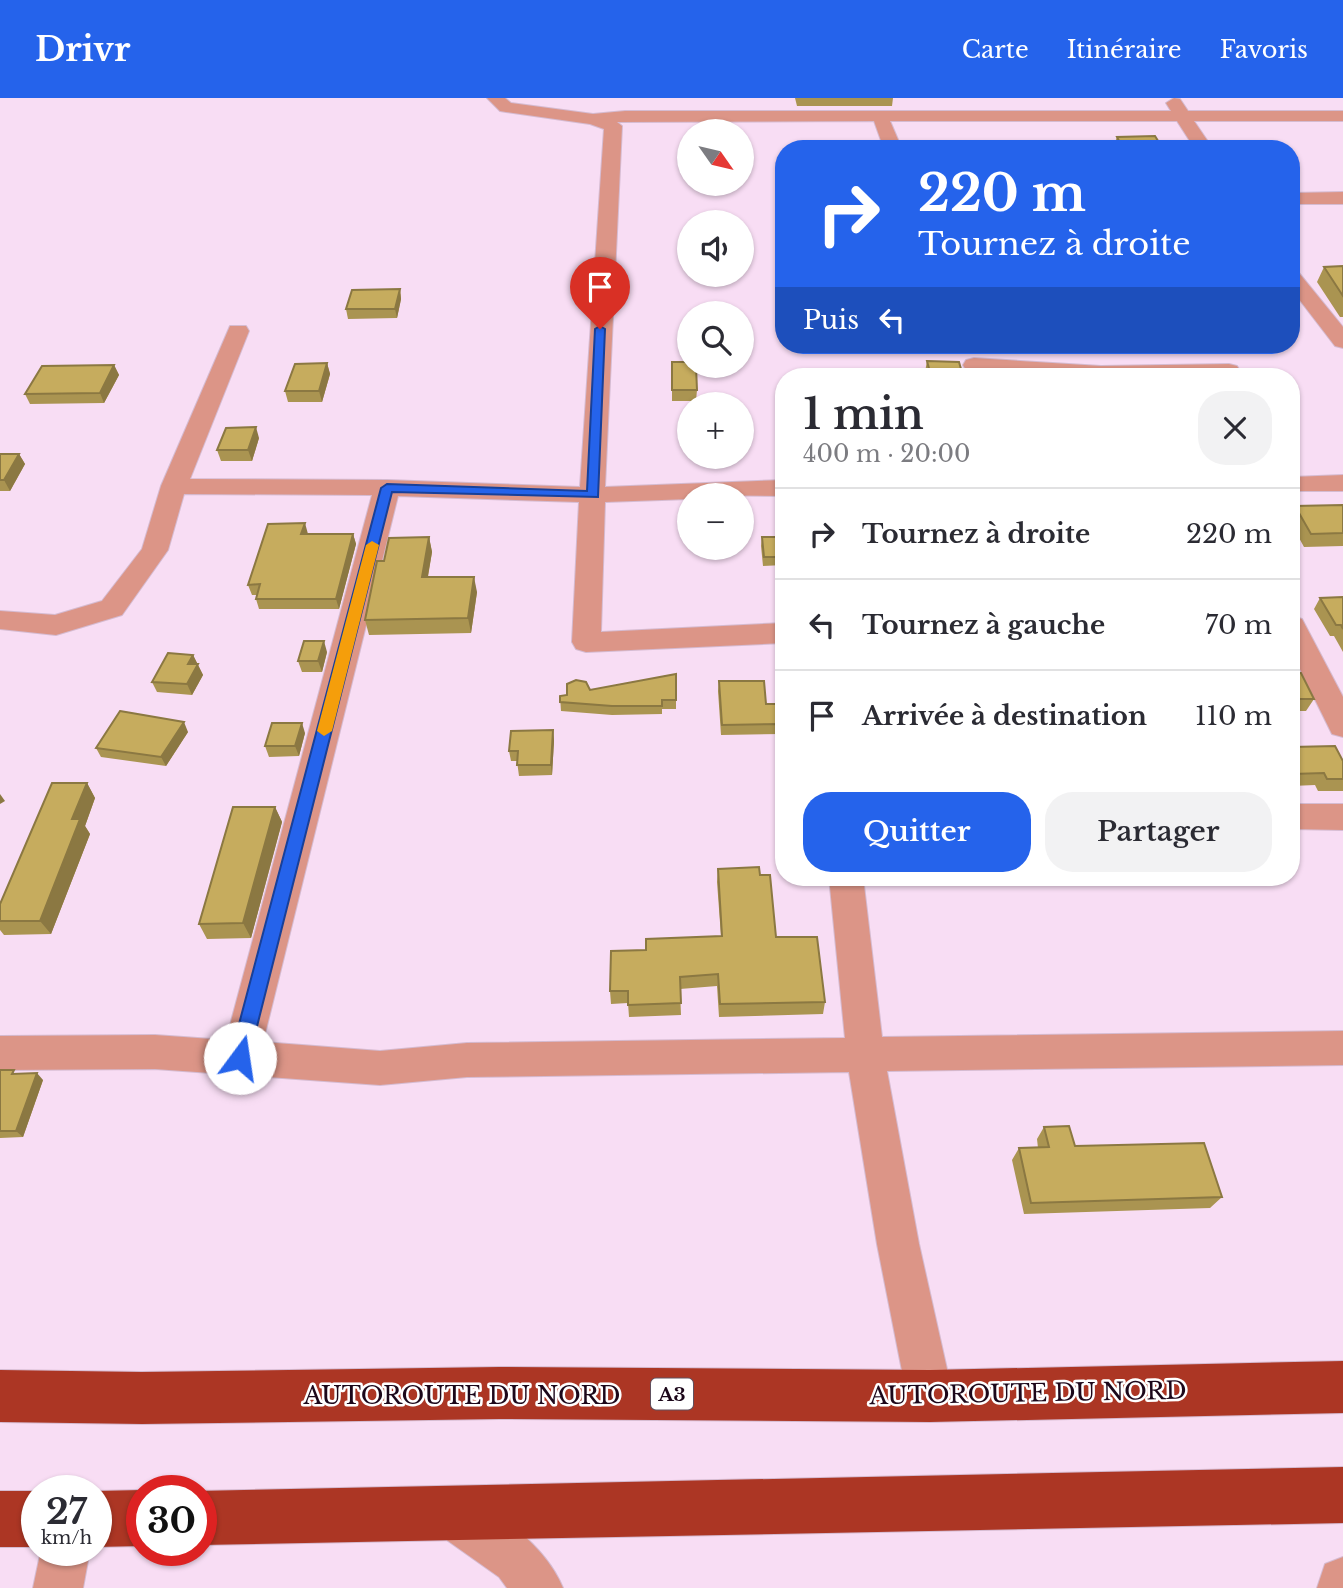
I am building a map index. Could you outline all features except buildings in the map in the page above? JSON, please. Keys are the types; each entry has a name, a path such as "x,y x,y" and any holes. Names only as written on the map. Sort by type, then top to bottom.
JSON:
{"highway":[{"name":"AUTOROUTE DU NORD","path":"0,1396 142,1398 499,1393 930,1396 1343,1387"},
{"path":"217,1517 1343,1495"},
{"path":"0,1519 21,1520"}],"street":[{"path":"495,98 506,107 593,119 613,126 597,380 586,642 775,633"},
{"path":"1170,98 1198,140"},
{"path":"593,119 625,116 1343,116"},
{"path":"880,116 889,140"},
{"path":"1300,199 1343,198"},
{"path":"1300,276 1343,341"},
{"path":"0,620 55,625 112,608 155,551 174,486 237,331"},
{"path":"973,362 1013,368"},
{"path":"1300,484 1343,483"},
{"path":"174,486 387,488 593,495 775,488"},
{"path":"240,1058 387,488"},
{"path":"1300,642 1343,726"},
{"path":"1300,817 1343,817"},
{"path":"847,886 865,1053 898,1244 930,1396"},
{"path":"0,1054 155,1052 380,1068 467,1060 1343,1048"},
{"path":"449,1512 516,1560 538,1588"},
{"path":"58,1588 63,1566"},
{"path":"1342,1588 1343,1582"}],"slow traffic":[{"path":"324,731 372,545"}],"route":[{"path":"240,1058 387,488 593,495 600,329"}]}
